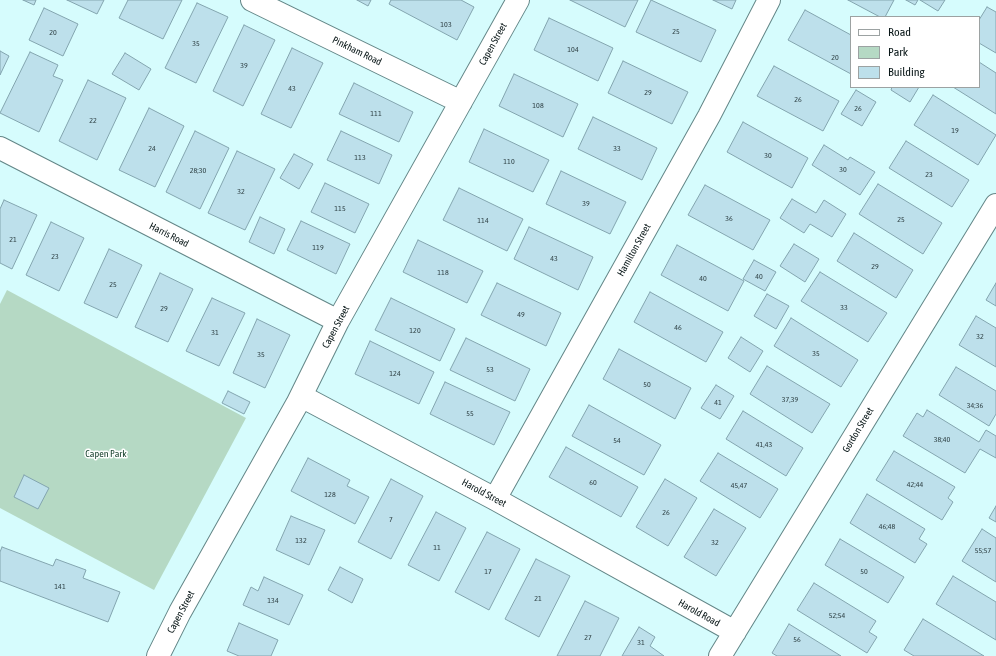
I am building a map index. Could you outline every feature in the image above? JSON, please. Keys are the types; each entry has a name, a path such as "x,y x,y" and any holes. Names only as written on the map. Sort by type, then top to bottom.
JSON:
{"street":[{"name":"Pinkham Road","path":"252,0 461,102"},
{"name":"Capen Street","path":"158,656 180,612 301,396 338,321 518,0"},
{"name":"Hamilton Street","path":"495,498 709,116 769,0"},
{"name":"Harris Road","path":"0,148 338,321"},
{"name":"Gordon Street","path":"720,656 996,205"},
{"name":"Harold Street","path":"301,396 495,498 664,593"},
{"name":"Harold Road","path":"664,593 735,632"}],"green space":[{"name":"Capen Park","path":"7,290 246,418 154,590 0,508 0,304"}],"building":[{"path":"23,0 36,0 34,5"},
{"path":"67,0 104,0 97,14"},
{"path":"128,0 182,0 163,39 119,18"},
{"path":"357,0 371,0 368,6"},
{"path":"391,0 461,0 474,7 457,40 389,4"},
{"path":"570,0 638,0 625,27"},
{"path":"651,0 716,30 701,62 636,32"},
{"path":"713,0 736,0 732,9"},
{"path":"848,0 894,0 886,16 878,16"},
{"path":"906,0 918,0 915,5"},
{"path":"920,0 945,0 938,11"},
{"path":"197,3 228,17 196,83 165,68"},
{"path":"987,7 996,12 996,53 980,44 980,18"},
{"path":"44,8 78,24 63,56 29,40"},
{"path":"805,10 850,34 850,73 788,40"},
{"path":"549,18 613,48 598,81 534,50"},
{"path":"244,25 275,40 243,106 213,91"},
{"path":"292,48 323,63 291,128 261,114"},
{"path":"0,51 9,56 0,75"},
{"path":"30,52 58,65 53,76 63,80 39,132 0,113"},
{"path":"125,53 151,69 139,90 112,74"},
{"path":"623,61 688,92 672,124 608,93"},
{"path":"980,63 996,73 996,114 955,88 980,88"},
{"path":"774,66 839,101 823,131 757,96"},
{"path":"514,74 578,104 563,137 499,106"},
{"path":"88,80 126,98 97,160 59,141"},
{"path":"354,83 413,112 399,142 339,114"},
{"path":"892,88 918,88 910,102 891,90"},
{"path":"856,90 876,102 862,126 841,114"},
{"path":"933,95 996,135 978,165 914,125"},
{"path":"149,108 184,126 155,187 119,170"},
{"path":"593,117 657,148 642,180 578,149"},
{"path":"743,122 808,158 792,188 727,152"},
{"path":"484,129 549,160 533,192 469,162"},
{"path":"195,131 229,148 200,209 166,192"},
{"path":"341,131 392,155 379,184 327,160"},
{"path":"906,141 969,180 952,207 889,168"},
{"path":"824,145 848,160 850,157 875,172 860,195 812,165"},
{"path":"237,151 275,169 245,230 208,213"},
{"path":"294,154 313,164 299,189 280,178"},
{"path":"561,171 626,202 610,234 546,204"},
{"path":"325,183 369,204 355,233 311,212"},
{"path":"878,184 942,223 923,254 859,214"},
{"path":"705,185 770,220 753,250 688,215"},
{"path":"459,188 523,219 507,251 443,220"},
{"path":"792,199 816,213 824,200 846,214 832,237 810,224 804,233 780,218"},
{"path":"4,200 37,215 12,269 0,263 0,209"},
{"path":"260,217 285,229 274,254 249,242"},
{"path":"301,221 350,244 336,274 287,250"},
{"path":"51,222 84,238 59,291 26,275"},
{"path":"529,227 593,257 578,290 514,259"},
{"path":"854,233 913,270 896,298 837,261"},
{"path":"418,240 483,271 467,303 403,272"},
{"path":"794,244 819,259 805,282 780,266"},
{"path":"677,245 744,281 728,311 661,275"},
{"path":"109,249 142,265 117,318 84,303"},
{"path":"754,260 776,272 765,291 743,279"},
{"path":"820,272 887,313 868,342 801,301"},
{"path":"160,273 193,289 168,342 135,327"},
{"path":"497,283 561,313 546,346 481,315"},
{"path":"996,283 996,306 986,300"},
{"path":"650,292 723,332 706,362 634,322"},
{"path":"767,294 789,306 776,329 754,316"},
{"path":"212,298 245,313 219,366 186,351"},
{"path":"391,298 455,329 440,361 375,330"},
{"path":"976,316 996,328 996,367 959,345"},
{"path":"791,318 858,360 841,387 774,346"},
{"path":"257,319 290,335 265,388 233,373"},
{"path":"741,337 763,351 750,372 728,358"},
{"path":"466,338 530,369 515,401 450,370"},
{"path":"370,341 434,372 419,404 355,374"},
{"path":"619,349 691,388 675,419 603,379"},
{"path":"767,366 830,404 812,433 750,394"},
{"path":"956,367 996,391 996,414 989,426 939,395"},
{"path":"445,382 510,412 494,445 430,414"},
{"path":"716,385 734,396 720,419 701,408"},
{"path":"228,391 250,402 244,414 222,403"},
{"path":"589,405 661,445 644,475 572,436"},
{"path":"927,410 979,442 986,430 996,436 996,458 980,449 965,473 903,436 917,413 923,417"},
{"path":"743,411 803,448 786,476 726,439"},
{"path":"566,447 638,487 621,517 549,477"},
{"path":"894,451 955,487 948,498 953,502 942,520 876,480"},
{"path":"718,453 778,489 760,518 700,481"},
{"path":"308,458 350,480 347,486 369,497 355,524 291,491"},
{"path":"24,475 49,488 38,509 14,497"},
{"path":"391,479 423,496 391,559 358,542"},
{"path":"665,479 697,498 668,546 636,527"},
{"path":"867,494 925,529 919,539 927,544 915,563 850,523"},
{"path":"996,506 996,522 989,518"},
{"path":"714,509 746,528 716,576 684,557"},
{"path":"436,512 466,528 439,581 408,565"},
{"path":"291,516 325,530 309,565 276,550"},
{"path":"982,529 996,538 996,582 962,561"},
{"path":"487,532 520,549 489,610 455,592"},
{"path":"840,539 904,577 888,603 825,565"},
{"path":"2,547 53,566 56,559 86,570 83,578 120,592 108,622 0,581 0,552"},
{"path":"536,559 570,576 539,637 505,619"},
{"path":"340,567 363,579 352,603 328,590"},
{"path":"953,576 996,602 996,640 936,604"},
{"path":"264,577 303,595 289,625 243,605 251,587 258,591"},
{"path":"814,583 876,621 869,632 877,637 867,653 797,610"},
{"path":"585,601 619,618 600,656 557,656"},
{"path":"923,619 984,656 914,656 904,650"},
{"path":"239,623 278,640 271,656 239,656 227,651"},
{"path":"789,624 841,656 777,656 772,653"},
{"path":"639,627 655,637 650,646 664,656 622,656"}]}
